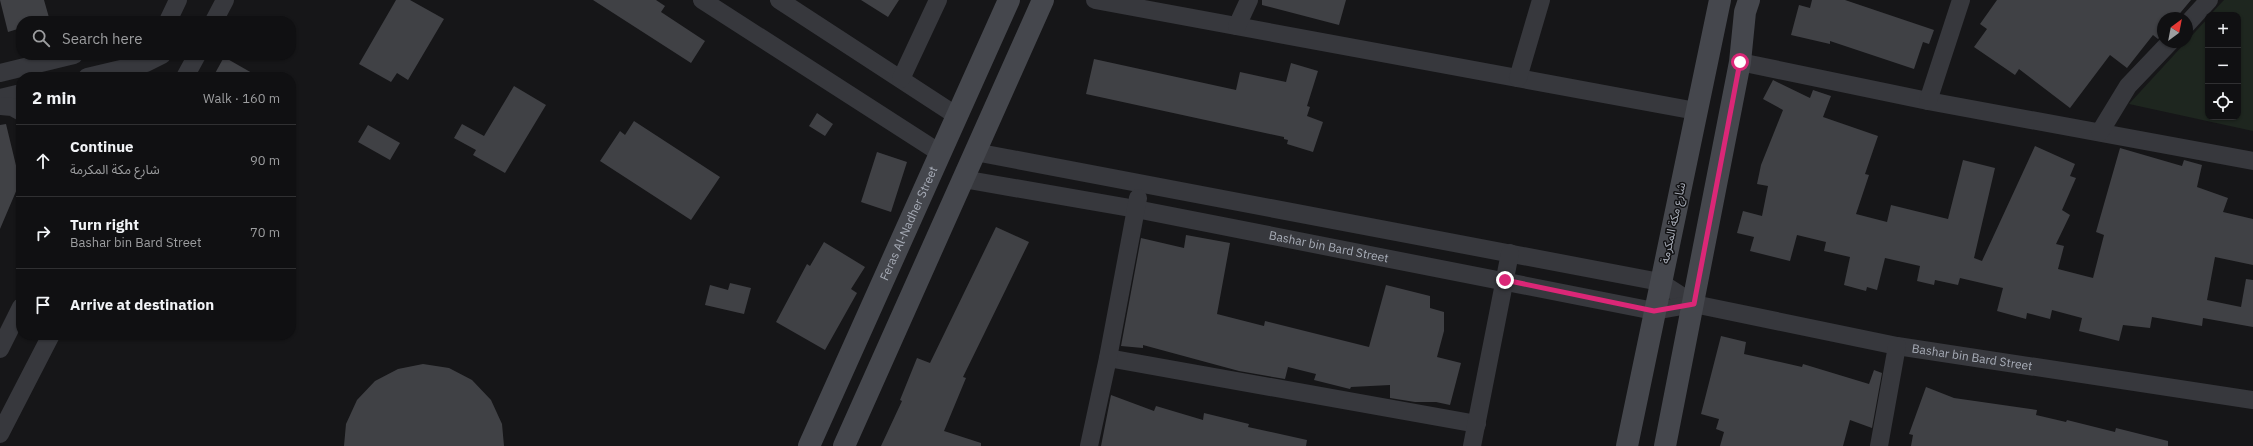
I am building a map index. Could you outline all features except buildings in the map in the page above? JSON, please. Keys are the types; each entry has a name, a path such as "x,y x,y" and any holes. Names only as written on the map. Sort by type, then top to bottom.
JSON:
{"street":[{"path":"170,16 178,0"},
{"path":"217,16 225,0"},
{"path":"702,0 940,153"},
{"path":"779,0 957,116"},
{"path":"901,79 938,0"},
{"name":"Feras Al-Nadher Street","path":"809,446 1009,0"},
{"path":"844,446 1043,0"},
{"path":"1095,0 1696,111"},
{"path":"1237,26 1249,0"},
{"path":"1518,78 1542,0"},
{"name":"شارع مكة المكرمة","path":"1627,446 1720,0"},
{"path":"1665,446 1694,304 1740,62 1745,12 1749,0"},
{"path":"1928,101 1961,0"},
{"path":"2193,17 2209,0"},
{"path":"2100,132 2128,86 2164,48"},
{"path":"0,73 53,60"},
{"path":"188,72 194,60"},
{"path":"108,72 149,62"},
{"path":"1740,62 1928,101 2253,161"},
{"path":"0,98 16,94"},
{"path":"0,106 12,106 16,109"},
{"name":"Bashar bin Bard Street","path":"975,152 1660,282 1694,304 1897,346 2253,400"},
{"name":"Bashar bin Bard Street","path":"963,179 1136,209 1505,280 1654,311 1694,304"},
{"path":"1089,446 1108,358 1141,184"},
{"path":"1472,446 1510,253"},
{"path":"0,350 16,317"},
{"path":"0,434 48,340"},
{"path":"1879,446 1897,346"},
{"path":"1108,358 1477,424"}],"shaded area":[{"path":"2224,0 2253,0 2253,131 2129,104 2180,48 2193,48 2193,34 2205,21 2205,120 2241,120 2241,12 2213,12"}],"route":[{"path":"1505,280 1654,311 1694,304 1740,62"}]}
